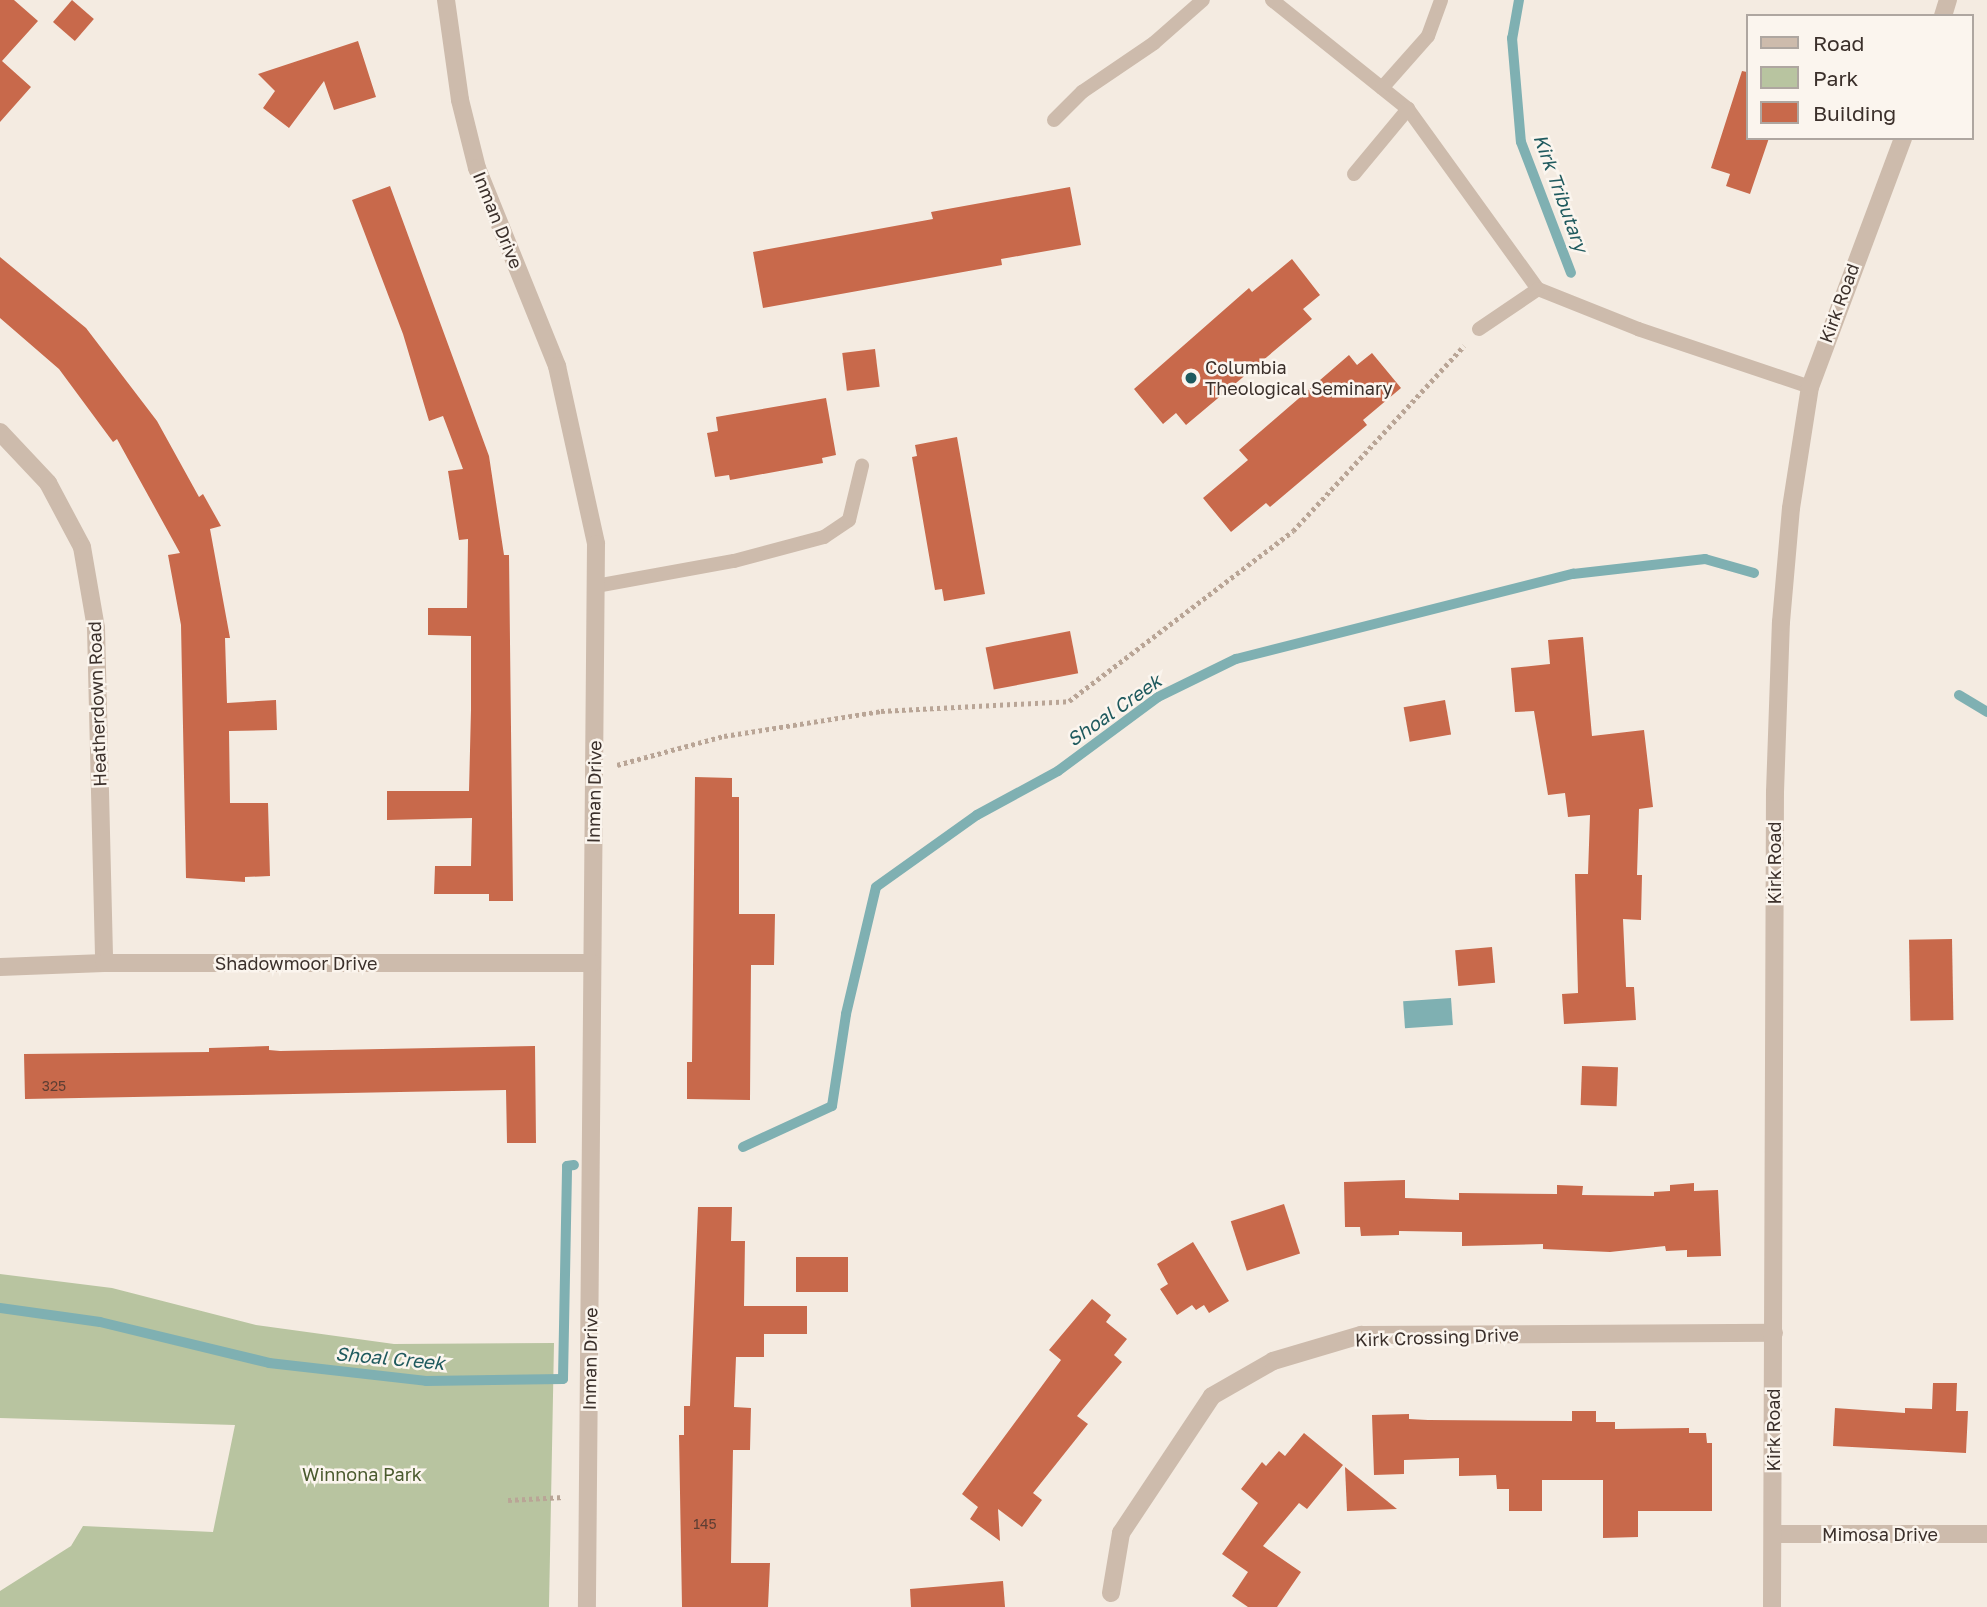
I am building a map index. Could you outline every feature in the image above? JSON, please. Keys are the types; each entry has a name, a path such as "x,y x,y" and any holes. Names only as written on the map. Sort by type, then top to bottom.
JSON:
{"street":[{"name":"Inman Drive","path":"446,0 460,100 477,168 557,366 596,544 587,1607"},
{"name":"Kirk Road","path":"1772,1607 1774,792 1781,622 1791,508 1810,387 1902,140"},
{"name":"Heatherdown Road","path":"0,432 48,483 82,547 96,628 104,963"},
{"name":"Shadowmoor Drive","path":"0,967 104,963 592,963"},
{"name":"Kirk Crossing Drive","path":"1111,1594 1121,1533 1212,1396 1273,1361 1361,1335 1774,1333"},
{"name":"Mimosa Drive","path":"1773,1534 1987,1534"}],"lane":[{"path":"1054,120 1082,92 1154,43 1203,0"},
{"path":"1272,0 1408,109 1538,289 1638,330 1810,387"},
{"path":"1382,88 1428,36 1441,0"},
{"path":"1354,174 1408,109"},
{"path":"1479,330 1538,289"},
{"path":"596,586 734,561 824,537 849,520 862,466"}],"path":[{"path":"594,771 724,736 881,711 1069,701 1293,531 1479,330"},
{"path":"508,1500 565,1497"}],"green space":[{"name":"Winnona Park","path":"0,1274 112,1288 256,1325 394,1344 554,1343 549,1607 0,1607 0,1591 71,1546 83,1526 213,1532 235,1425 0,1418"}],"water":[{"path":"1451,998 1453,1025 1405,1028 1403,1001"}],"building":[{"path":"0,0 14,0 38,21 2,61 31,87 0,122"},
{"path":"72,0 94,19 75,41 53,22"},
{"path":"358,41 376,97 334,110 324,81 289,128 263,108 275,91 258,74"},
{"path":"1742,71 1745,72 1745,140 1768,140 1750,194 1726,186 1730,174 1711,168"},
{"path":"390,186 489,456 504,555 509,555 513,901 489,901 489,894 434,894 435,866 471,866 472,818 387,820 387,791 469,791 471,710 471,636 428,635 428,608 467,608 468,539 459,540 448,471 463,469 443,416 429,421 403,334 352,200"},
{"path":"1070,187 1081,245 1001,259 1002,265 763,308 753,252 933,219 931,212"},
{"path":"0,257 86,328 157,421 199,497 203,494 221,526 210,529 230,638 225,638 227,703 276,700 277,730 229,731 230,803 268,803 270,876 245,877 245,882 186,878 181,625 168,555 180,553 117,439 113,442 59,369 0,318"},
{"path":"1292,259 1320,295 1303,309 1312,319 1186,425 1176,413 1163,424 1134,389 1249,288 1252,292"},
{"path":"875,349 880,387 847,391 842,353"},
{"path":"1372,353 1401,388 1363,420 1367,425 1270,507 1266,503 1231,532 1203,498 1248,460 1239,450 1349,355 1357,365"},
{"path":"826,398 836,455 822,458 823,463 730,480 729,475 715,477 707,433 718,431 716,417"},
{"path":"957,437 985,594 944,601 942,589 935,590 912,457 917,456 915,445"},
{"path":"1070,631 1078,673 994,690 986,647"},
{"path":"1583,637 1592,736 1644,730 1653,807 1639,809 1637,875 1642,875 1641,920 1623,919 1626,987 1634,987 1636,1020 1564,1024 1562,994 1578,993 1575,874 1588,874 1590,815 1568,817 1565,793 1548,795 1534,711 1515,712 1511,668 1550,664 1548,640"},
{"path":"1445,700 1451,734 1410,742 1404,707"},
{"path":"695,777 732,778 732,797 739,797 739,914 775,914 774,965 751,965 750,1100 687,1099 687,1062 692,1062"},
{"path":"1952,939 1953,1020 1910,1021 1909,940"},
{"path":"1492,947 1495,983 1458,986 1455,950"},
{"path":"269,1046 269,1050 280,1051 535,1046 536,1143 507,1143 506,1090 25,1099 24,1054 209,1052 209,1048"},
{"path":"1582,1066 1618,1067 1617,1106 1581,1105"},
{"path":"1405,1180 1405,1198 1459,1200 1459,1193 1557,1194 1557,1185 1583,1186 1582,1195 1654,1196 1654,1192 1670,1191 1670,1185 1694,1183 1694,1191 1718,1190 1721,1256 1687,1257 1687,1250 1666,1251 1665,1246 1610,1252 1543,1249 1543,1244 1462,1246 1462,1232 1399,1231 1399,1235 1361,1236 1360,1227 1345,1227 1344,1182"},
{"path":"1284,1204 1300,1253 1247,1271 1231,1221"},
{"path":"698,1207 732,1207 731,1241 745,1241 744,1306 807,1306 807,1334 764,1334 764,1357 736,1357 734,1407 751,1408 750,1450 733,1450 731,1563 770,1563 768,1607 682,1607 679,1435 684,1435 684,1406 690,1406"},
{"path":"1193,1242 1229,1301 1209,1313 1204,1305 1196,1310 1192,1305 1177,1315 1160,1289 1168,1284 1157,1264"},
{"path":"796,1257 848,1257 848,1292 796,1292"},
{"path":"1092,1299 1111,1315 1106,1322 1127,1339 1114,1355 1122,1362 1077,1416 1088,1424 1033,1493 1042,1500 1022,1527 998,1509 1000,1541 970,1519 978,1507 962,1494 1061,1360 1049,1350"},
{"path":"1933,1383 1957,1383 1956,1411 1968,1411 1966,1453 1833,1446 1835,1408 1905,1413 1905,1408 1932,1409"},
{"path":"1572,1411 1596,1411 1596,1422 1615,1422 1615,1429 1689,1428 1689,1433 1706,1433 1707,1443 1712,1443 1712,1511 1638,1511 1638,1537 1603,1538 1603,1480 1542,1480 1542,1511 1509,1511 1509,1489 1497,1489 1496,1475 1459,1476 1459,1458 1404,1460 1404,1474 1374,1475 1372,1415 1409,1414 1409,1419 1428,1420 1572,1421"},
{"path":"1304,1433 1343,1465 1307,1509 1299,1503 1263,1546 1301,1572 1277,1607 1248,1607 1232,1596 1248,1572 1222,1554 1258,1503 1241,1489 1262,1462 1266,1466 1279,1451 1285,1456"},
{"path":"1345,1467 1397,1509 1347,1511"},
{"path":"1003,1581 1005,1607 911,1607 910,1589"}],"waterway":[{"name":"Kirk Tributary","path":"1519,0 1512,38 1521,142 1571,273"},
{"name":"Shoal Creek","path":"743,1147 832,1106 846,1014 876,887 977,815 1058,771 1158,697 1236,659 1573,574 1705,559 1754,573"},
{"name":"Shoal Creek","path":"1959,695 1987,712"},
{"name":"Shoal Creek","path":"0,1308 100,1322 269,1363 426,1381 563,1379 567,1166 574,1165"}],"place":[{"name":"Columbia Theological Seminary","path":"1191,378"}]}
